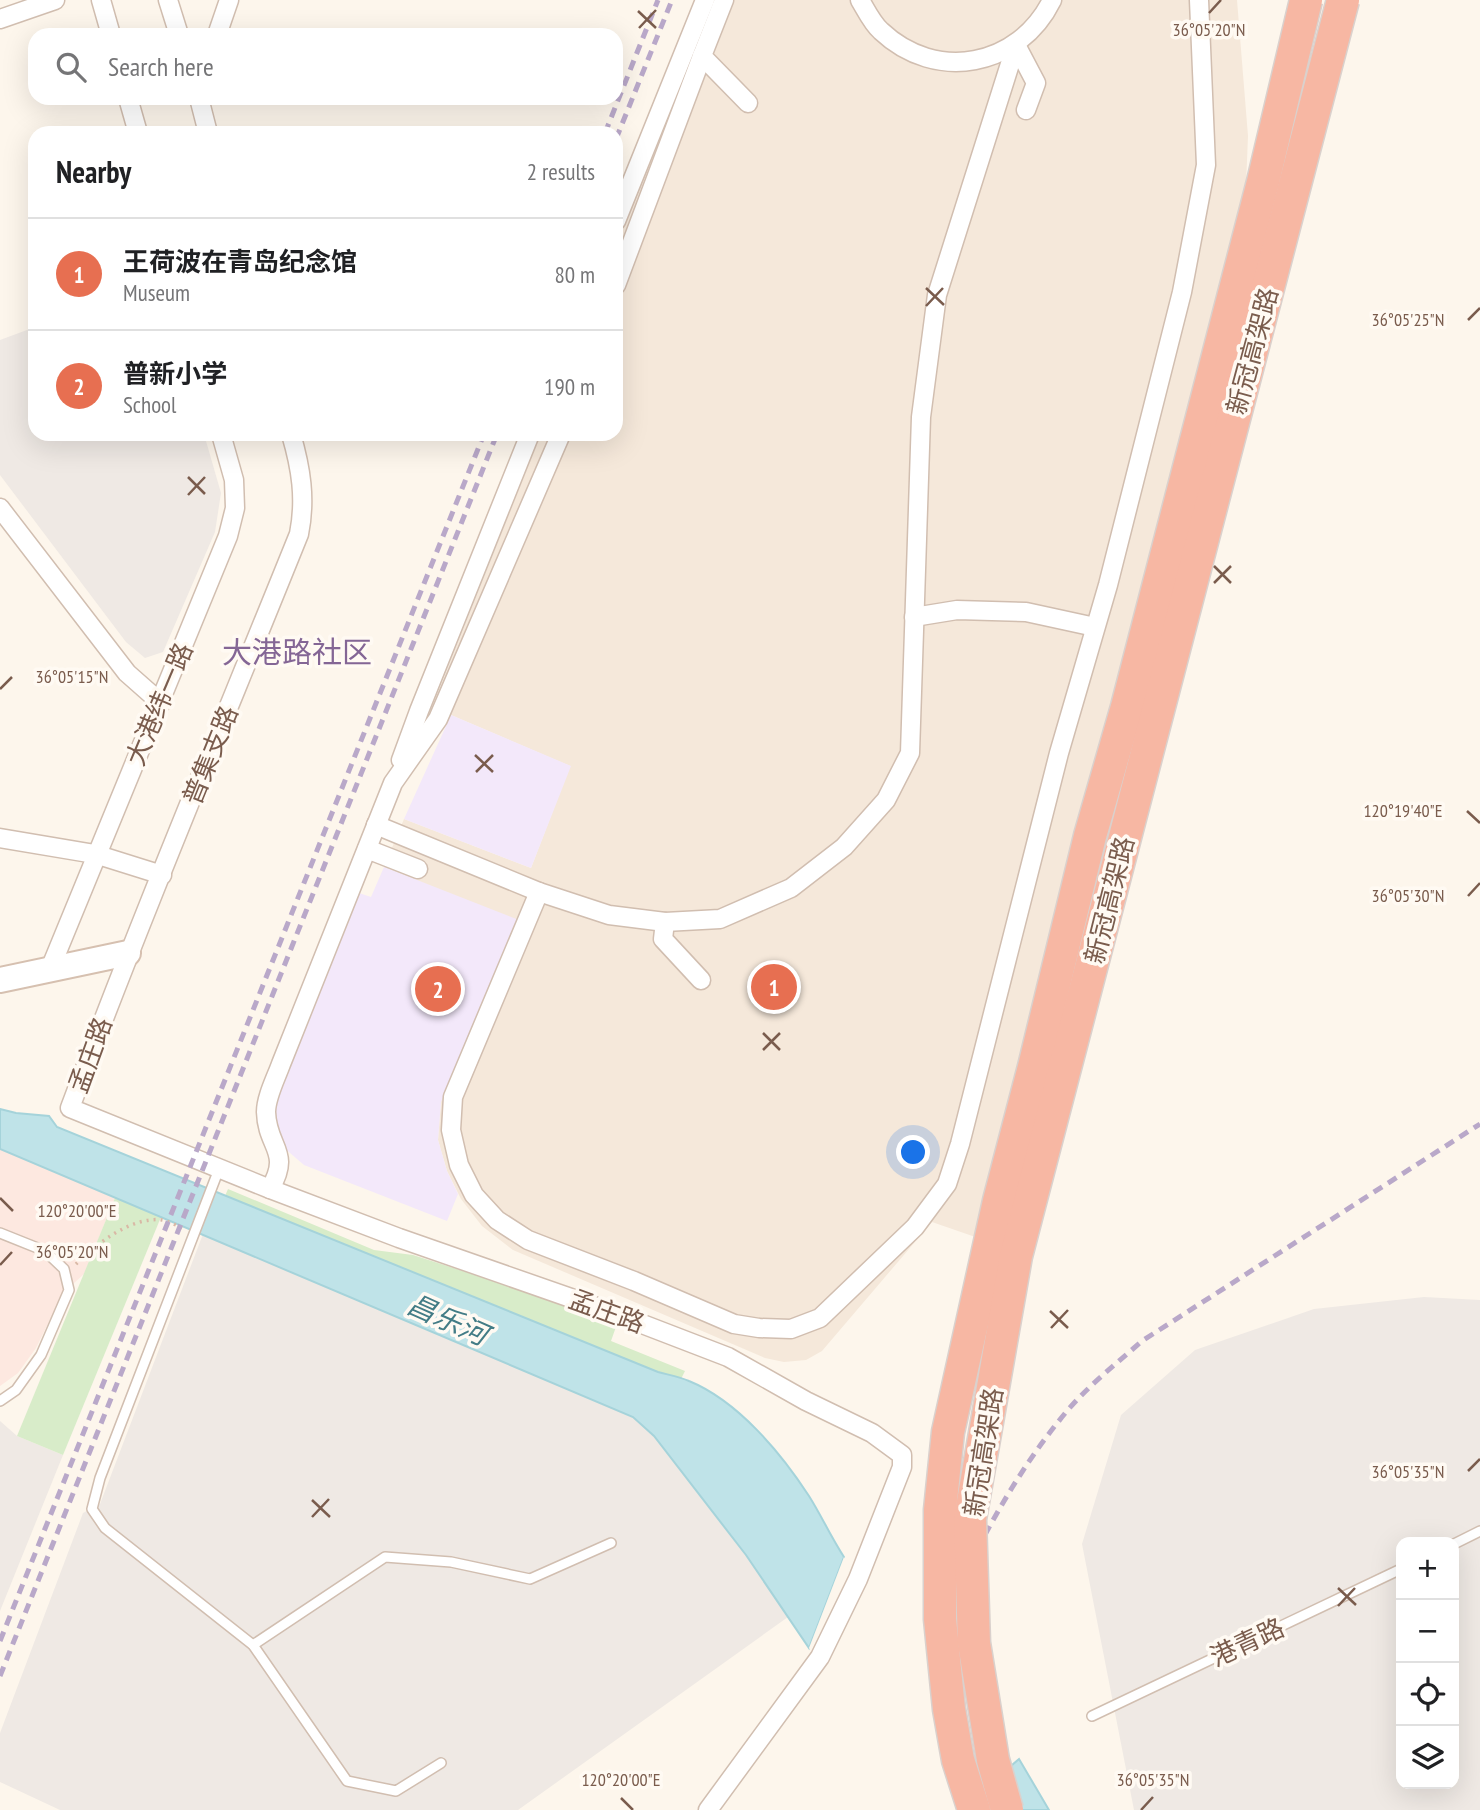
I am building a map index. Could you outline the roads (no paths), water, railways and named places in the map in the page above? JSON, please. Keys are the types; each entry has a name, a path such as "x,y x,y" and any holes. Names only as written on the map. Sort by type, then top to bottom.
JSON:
{"highway":[{"name":"新冠高架路","path":"974,1810 958,1760 949,1709 940,1619 940,1510 947,1432 999,1201 1090,836 1127,707 1173,520 1263,182 1306,0"},
{"name":"新冠高架路","path":"1007,1810 993,1760 974,1643 970,1519 1016,1256 1343,0"}],"street":[{"path":"0,19 55,0"},
{"path":"101,0 109,28"},
{"path":"168,0 177,28"},
{"path":"219,28 229,0"},
{"path":"623,204 705,0"},
{"path":"623,266 724,0"},
{"path":"860,0 880,30 910,52 945,62 982,60 1016,45 1043,19 1052,0"},
{"path":"538,892 453,1097 451,1130 459,1165 474,1195 497,1220 528,1240 634,1280 734,1324 791,1329 820,1318 890,1248 915,1227 947,1184 960,1143 1059,753 1096,627 1182,292 1206,165 1199,0"},
{"path":"1016,45 1036,83 1026,110"},
{"path":"376,825 538,892 609,915 665,922 720,919 792,888 844,846 886,800 910,753 922,417 937,295 1016,45"},
{"path":"702,56 748,103"},
{"path":"130,105 136,126"},
{"path":"201,105 206,126"},
{"name":"大港纬一路","path":"50,969 95,854 161,702 228,536 235,508 234,481 223,441"},
{"name":"普集支路","path":"128,953 299,534 304,510 300,465 294,441"},
{"path":"270,1189 279,1173 281,1156 270,1134 266,1109 281,1064 527,441"},
{"path":"393,783 438,719 558,441"},
{"path":"0,508 127,673 161,702"},
{"path":"914,617 957,610 1026,612 1096,627"},
{"path":"0,838 95,854 162,875"},
{"path":"367,849 418,869"},
{"path":"665,922 663,939 701,980"},
{"path":"0,980 128,953"},
{"name":"孟庄路","path":"128,953 71,1108 219,1169 399,1238 611,1312 728,1357 806,1401 872,1433 901,1455 902,1467 858,1579 820,1657 708,1810"}],"lane":[{"path":"219,1169 100,1478 92,1509 105,1528 253,1645 347,1781 396,1791 441,1763"},
{"path":"0,1233 45,1251 64,1269 69,1290 41,1355 16,1390 0,1401"},
{"path":"1459,1542 1480,1531"},
{"path":"253,1645 385,1557 451,1562 530,1579 611,1544"},
{"name":"港青路","path":"1092,1716 1396,1571"}],"water":[{"name":"昌乐河","path":"0,1109 49,1116 57,1127 658,1372 689,1381 724,1401 772,1446 809,1496 844,1557 809,1648 746,1555 654,1436 633,1417 0,1149"},
{"path":"1019,1759 1049,1810 960,1810"}],"railway":[{"path":"623,88 658,0"},
{"path":"621,126 672,0"},
{"path":"608,126 616,105"},
{"path":"0,1641 481,441"},
{"path":"0,1676 494,441"},
{"path":"969,1565 1014,1485 1052,1429 1084,1392 1142,1341 1480,1124"}],"place":[{"name":"王荷波在青岛纪念馆","path":"774,987"},
{"name":"普新小学","path":"438,989"}],"district":[{"name":"大港路社区","path":"297,651"}]}
